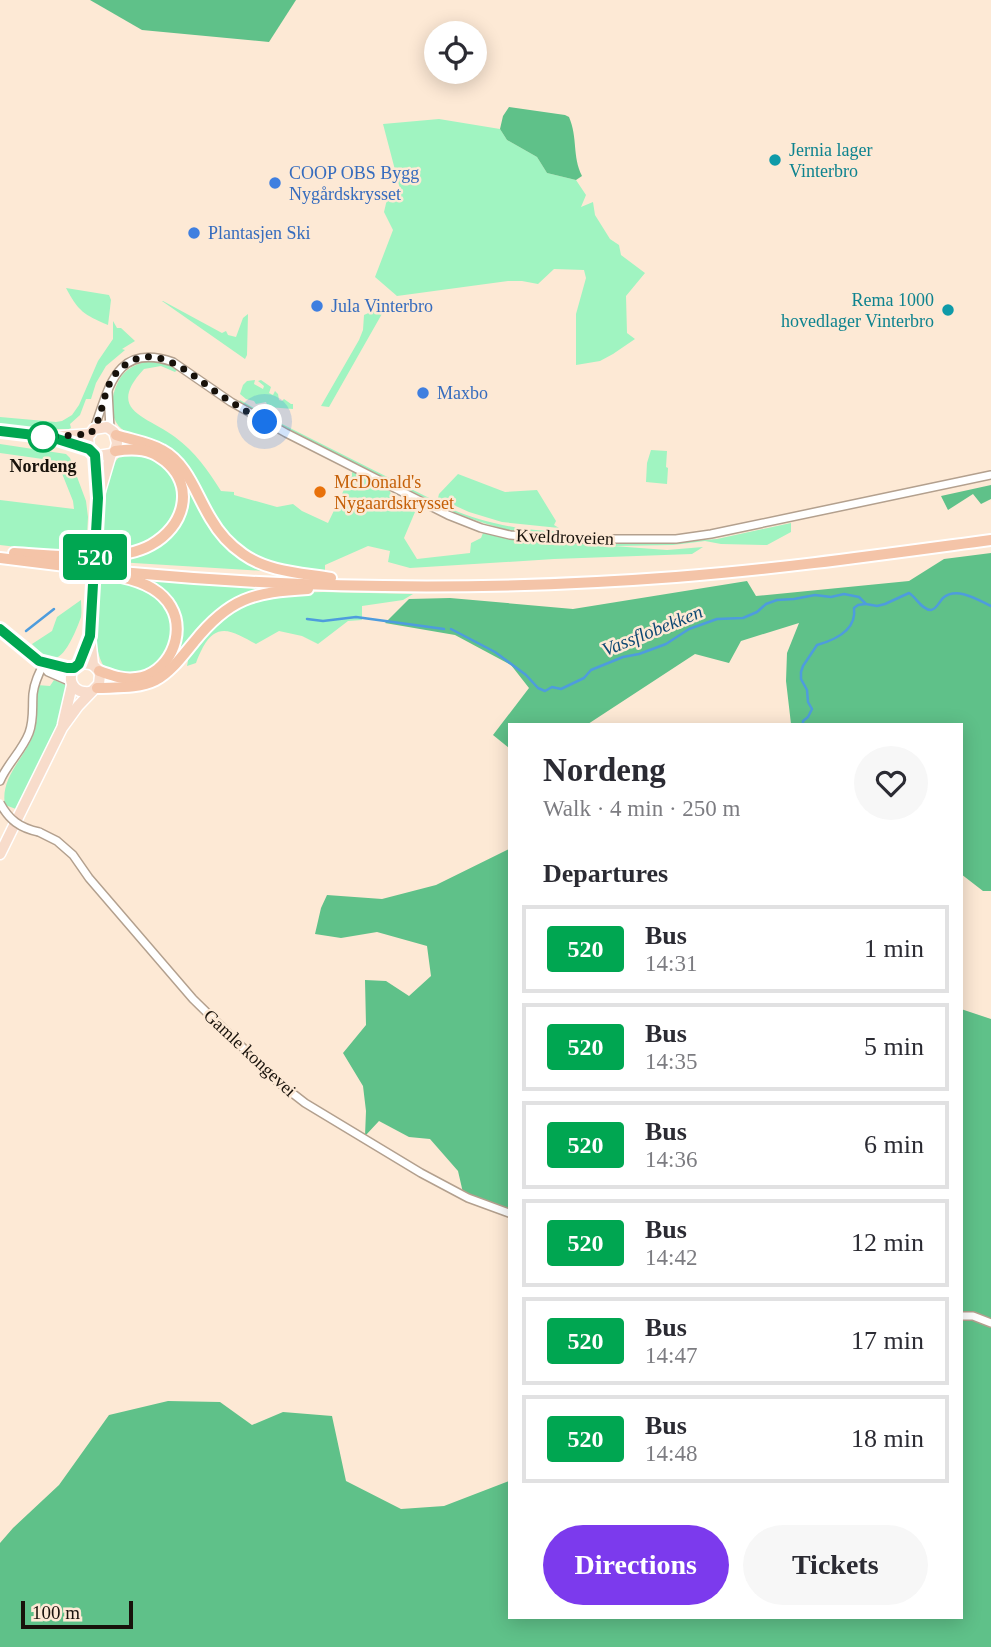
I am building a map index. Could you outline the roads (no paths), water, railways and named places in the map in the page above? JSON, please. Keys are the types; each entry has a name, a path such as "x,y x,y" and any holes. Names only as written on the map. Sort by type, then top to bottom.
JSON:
{"highway":[{"path":"113,432 153,445 175,459 221,534 246,556 281,570 337,579"},
{"path":"2,554 83,557 111,555 133,552 164,537 174,525 183,503 178,475 171,466 152,453 138,450 113,453"},
{"path":"2,554 157,570 337,579 506,580 617,576 799,560 991,538"},
{"path":"70,567 208,578 358,584 504,585 666,578 799,565 991,538"},
{"path":"2,554 133,580 146,585 171,606 176,617 176,642 163,665 136,678 123,678 96,668"},
{"path":"94,690 137,686 157,679 175,664 215,618 244,599 284,590 358,584"}],"main road":[{"path":"51,437 102,427 113,432 117,443 98,498"},
{"path":"0,431 51,437 103,457 113,453"},
{"path":"62,728 100,680 90,636 98,498 92,452 87,441 92,431"},
{"path":"0,854 62,728 72,672 90,636"},
{"path":"77,666 86,663 96,668"},
{"path":"72,683 78,691 94,690"}],"street":[{"name":"Kveldroveien","path":"92,431 107,389 118,370 131,361 153,357 173,362 245,411 448,515 494,531 526,537 587,540 694,537 991,475"},
{"path":"107,389 113,432"},
{"path":"0,629 55,676 72,683"},
{"path":"42,663 58,667 77,666"},
{"path":"0,782 28,736 32,723 33,692 42,663"},
{"name":"Gamle kongevei","path":"0,802 13,822 57,841 73,856 193,999 278,1082 305,1103 421,1173 468,1199 508,1213"},
{"path":"963,1316 973,1316 991,1323"}],"waterway":[{"name":"Vassflobekken","path":"451,629 495,652 545,691 552,687 561,689 584,678 591,670 666,644 689,629 717,619 743,618 777,600 844,594 859,597 866,604 877,606 909,593 931,610 943,598 955,593 967,595 991,606"},
{"path":"803,723 812,709 801,679 803,666 817,645 843,633 852,622 854,608 865,604"},
{"path":"26,631 54,609"},
{"name":"Vassflobekken","path":"307,619 323,621 356,617 444,629"}],"place":[{"name":"Jernia lager Vinterbro","path":"775,160"},
{"name":"COOP OBS Bygg Nygårdskrysset","path":"275,183"},
{"name":"Plantasjen Ski","path":"194,233"},
{"name":"Jula Vinterbro","path":"317,306"},
{"name":"Rema 1000 hovedlager Vinterbro","path":"948,310"},
{"name":"Maxbo","path":"423,393"},
{"name":"Nordeng","path":"43,437"},
{"name":"McDonald's Nygaardskrysset","path":"320,492"}]}
